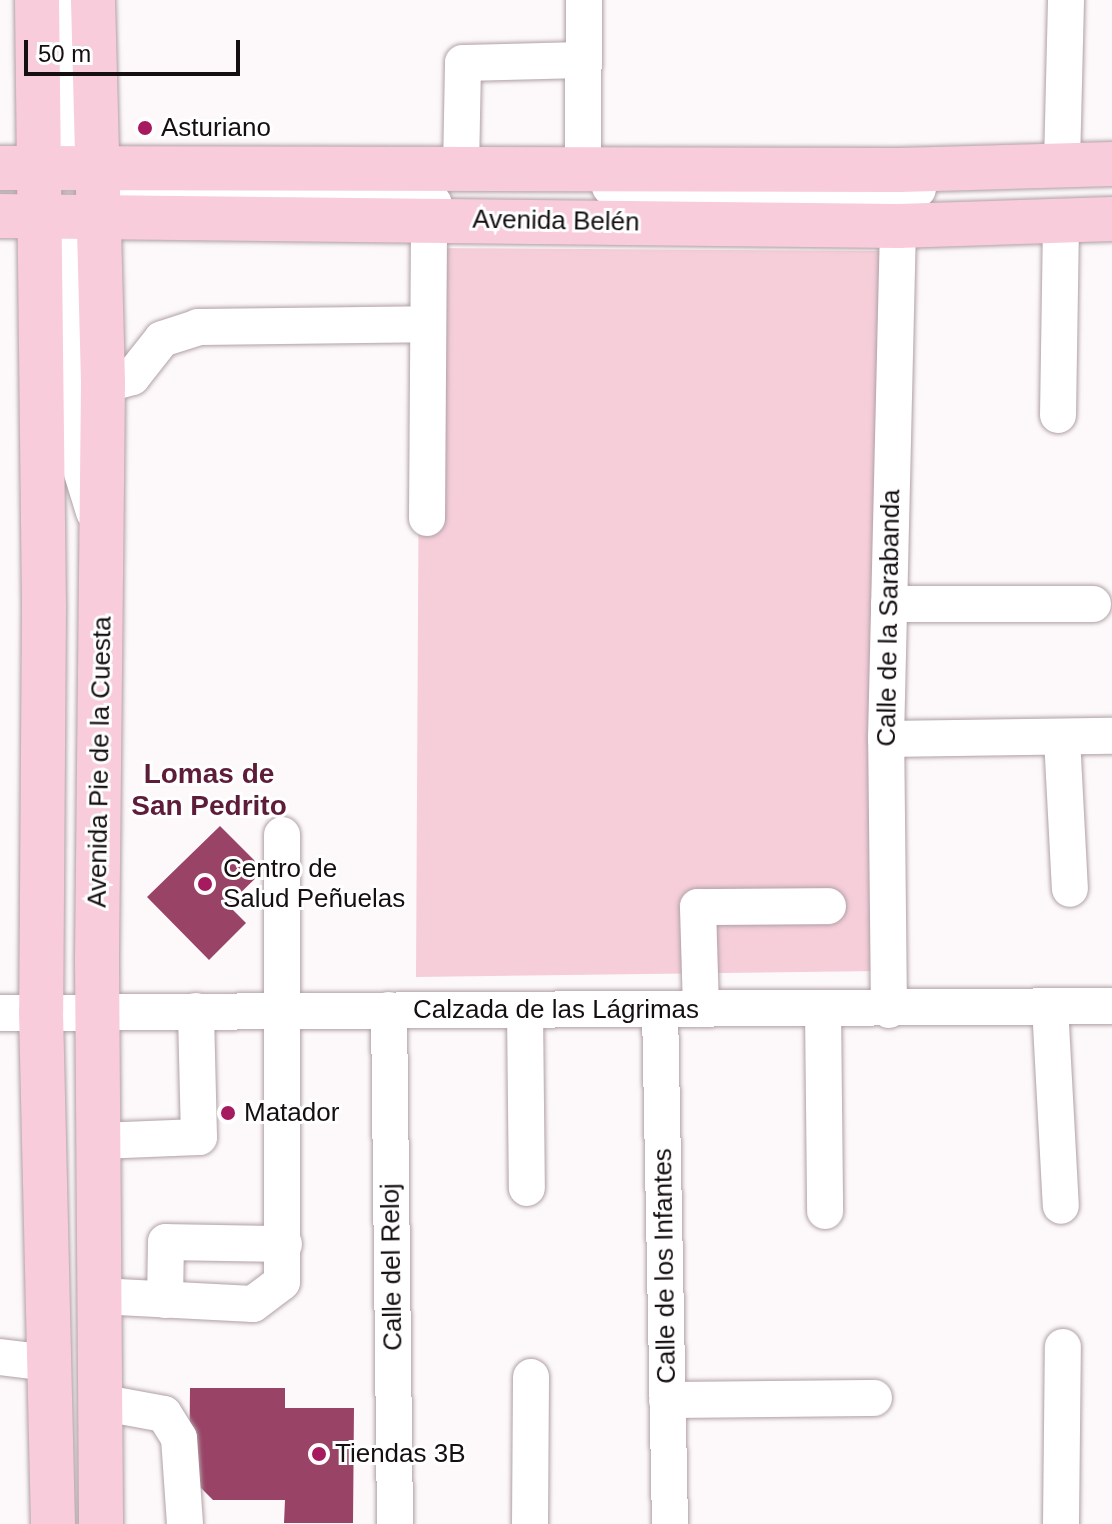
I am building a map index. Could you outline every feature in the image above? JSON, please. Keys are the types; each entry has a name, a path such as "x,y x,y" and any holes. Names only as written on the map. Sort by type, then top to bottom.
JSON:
{"main road":[{"path":"37,0 19,194 44,606 21,1013 49,1363 53,1524"},
{"name":"Avenida Pie de la Cuesta","path":"93,0 103,385 98,1011 101,1524"},
{"name":"Avenida Belén","path":"19,194 98,193 461,169 898,170 1112,164"},
{"name":"Avenida Belén","path":"98,193 429,219 898,226 1112,219"}],"street":[{"path":"19,194 66,133 63,0"},
{"path":"583,169 584,0"},
{"path":"1062,164 1066,0"},
{"path":"461,169 463,63 584,60"},
{"path":"98,193 621,187 749,195 1112,183"},
{"path":"98,193 148,196 363,195 497,203 1112,202"},
{"path":"98,193 64,262 70,434 103,541"},
{"path":"427,518 429,219"},
{"path":"1058,415 1061,219"},
{"name":"Calle de la Sarabanda","path":"889,1010 886,739 898,226"},
{"path":"103,385 132,377 162,339 198,327 428,324"},
{"path":"889,604 1093,604"},
{"path":"886,739 1112,736"},
{"path":"1062,738 1070,889"},
{"path":"99,1296 253,1304 282,1282 282,835"},
{"path":"701,1009 698,907 828,906"},
{"path":"1050,1006 1061,1206"},
{"name":"Calzada de las Lágrimas","path":"21,1013 283,1009 889,1010 1112,1006"},
{"path":"823,1008 825,1211"},
{"name":"Calle de los Infantes","path":"660,1009 670,1524"},
{"name":"Calle del Reloj","path":"389,1010 395,1524"},
{"path":"525,1010 527,1188"},
{"path":"98,1141 199,1137 196,1011"},
{"path":"165,1300 166,1242 284,1244"},
{"path":"1061,1524 1063,1347"},
{"path":"0,1357 49,1363"},
{"path":"530,1524 531,1377"},
{"path":"667,1400 874,1398"},
{"path":"99,1402 164,1414 179,1438 185,1524"}],"shaded area":[{"path":"420,248 886,251 880,971 416,977"}],"building":[{"name":"Centro de Salud Peñuelas","path":"220,826 264,870 228,905 246,923 209,960 147,897"},
{"path":"190,1388 285,1388 285,1408 354,1408 353,1523 284,1523 285,1500 213,1500 189,1476"}],"place":[{"name":"Asturiano","path":"145,128"},
{"name":"Centro de Salud Peñuelas","path":"205,884"},
{"name":"Matador","path":"228,1113"},
{"name":"Tiendas 3B","path":"319,1454"}],"district":[{"name":"Lomas de San Pedrito","path":"209,790"}]}
